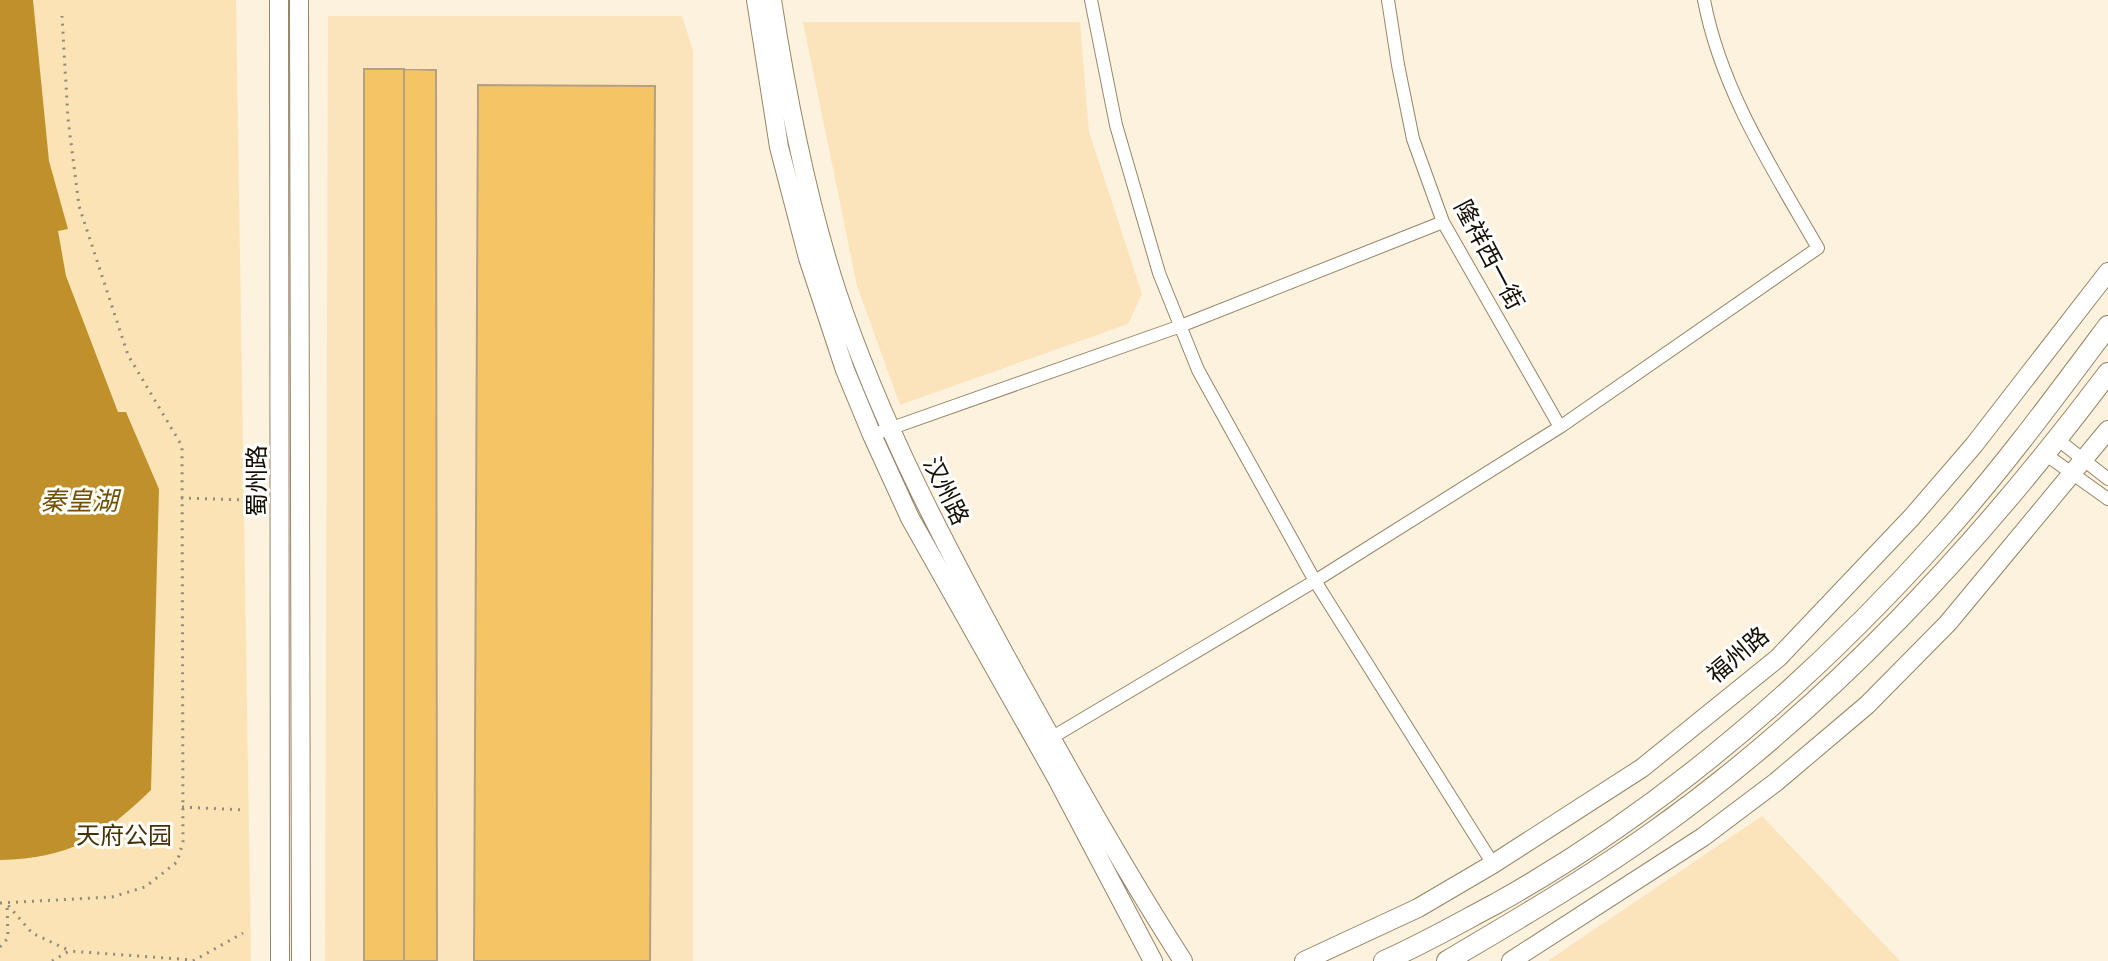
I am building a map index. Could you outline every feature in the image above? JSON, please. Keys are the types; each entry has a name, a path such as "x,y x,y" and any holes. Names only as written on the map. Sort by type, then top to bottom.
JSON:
{"main road":[{"name":"蜀州路","path":"279,0 280,961"},
{"name":"蜀州路","path":"299,0 301,961"},
{"name":"汉州路","path":"756,0 779,147 808,258 845,370 1051,738 1183,961"},
{"name":"汉州路","path":"772,0 815,218 910,518 1056,777 1153,961"},
{"name":"福州路","path":"1304,961 1418,908 1493,864 1642,768 1778,658 1943,481 2070,325 2108,272"},
{"path":"1384,961 1417,947 1534,882 1647,809 1737,738 1870,612 1943,535 2108,326"},
{"path":"1447,961 1652,833 1735,770 1885,635 1977,536 2108,373"},
{"path":"1511,961 1703,837 1776,782 1867,705 1948,623 2108,430"}],"street":[{"path":"1091,0 1116,125 1159,273 1178,327 1198,370 1315,581 1493,864"},
{"name":"隆祥西一街","path":"1388,0 1413,139 1443,222 1560,427"},
{"path":"1051,738 1315,581 1560,427 1818,248 1739,107 1711,34 1704,0"},
{"path":"880,431 1178,327 1443,222"},
{"path":"2051,446 2108,499"},
{"path":"2051,446 2078,468 2108,479"}],"path":[{"path":"0,903 112,897 145,887 177,862 183,842 182,446 128,355 79,206 68,119 62,16"},
{"path":"181,498 243,500"},
{"path":"182,807 243,810"},
{"path":"0,947 8,938 7,904"},
{"path":"7,904 32,933 69,951 193,961 243,933"},
{"path":"52,961 69,951"}],"shaded area":[{"path":"328,16 682,16 693,51 693,961 325,961"},
{"path":"803,22 1080,22 1089,132 1142,294 1128,324 900,405 857,286"},
{"path":"1762,816 1900,961 1549,961 1549,960"}],"green space":[{"name":"天府公园","path":"0,0 236,0 251,961 0,961"}],"water":[{"name":"秦皇湖","path":"0,0 33,0 49,161 68,229 58,231 66,276 118,412 126,412 159,489 151,790 100,833 66,850 0,860"}],"building":[{"path":"364,69 404,69 404,961 364,961"},
{"path":"404,69 436,70 437,961 404,961"},
{"path":"478,85 655,86 650,961 474,961"}]}
